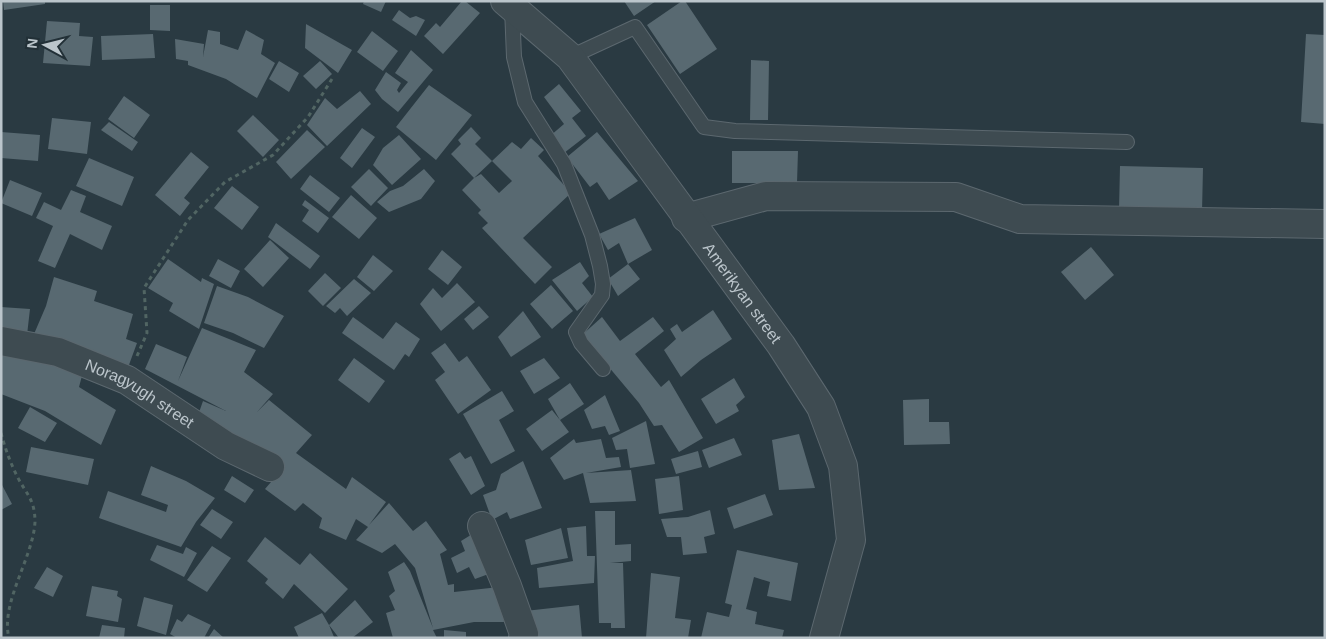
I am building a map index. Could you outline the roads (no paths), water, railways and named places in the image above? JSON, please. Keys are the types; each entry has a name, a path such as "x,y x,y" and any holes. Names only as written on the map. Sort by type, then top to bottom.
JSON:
{"street":[{"name":"Amerikyan street","path":"509,4 570,57 686,218 781,345 821,407 843,466 851,540 824,638"},
{"path":"686,218 766,196 956,197 1020,219 1325,224"},
{"name":"Noragyugh street","path":"1,341 58,352 127,380 226,446 270,467"},
{"path":"482,526 507,586 524,634 523,638"}],"lane":[{"path":"509,4 514,57 525,102 564,164 592,235 603,284 602,296 576,332 581,343 604,369"},
{"path":"570,57 635,28 704,127 735,131 1126,142"}]}
